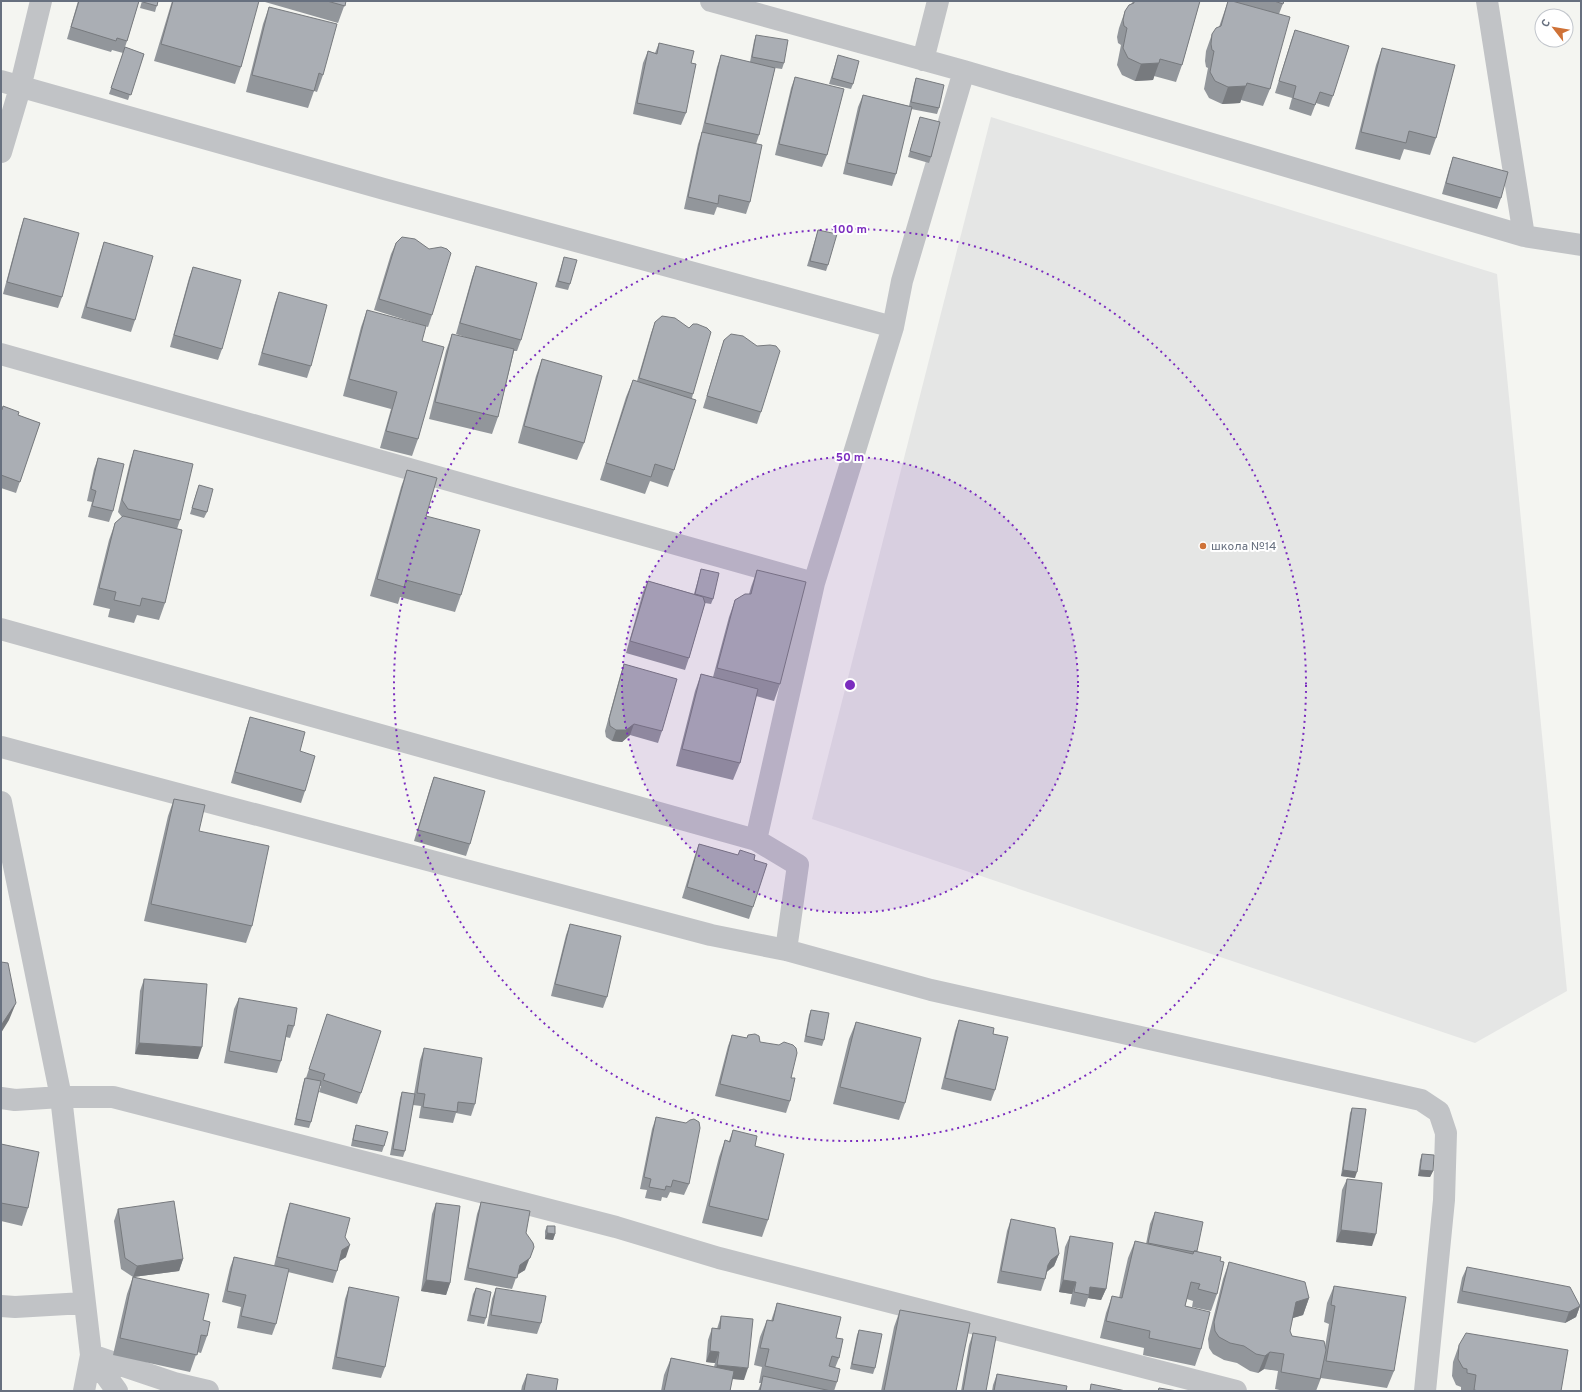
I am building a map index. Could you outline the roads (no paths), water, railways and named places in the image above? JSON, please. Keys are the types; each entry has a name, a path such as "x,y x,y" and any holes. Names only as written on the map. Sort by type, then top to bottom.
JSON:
{"street":[{"path":"1,152 11,84 42,1"},
{"path":"711,1 964,71 1524,236 1581,245"},
{"path":"923,60 938,1"},
{"path":"1487,1 1524,236"},
{"path":"756,840 814,583 893,326 902,281 964,71"},
{"path":"11,84 384,189 893,326"},
{"path":"1,354 222,415 814,583"},
{"path":"1,629 756,840 798,865 786,950"},
{"path":"1,747 711,935 786,950 932,990 1421,1100 1439,1112 1446,1133 1444,1200 1425,1391"},
{"path":"1,802 61,1096 91,1355 84,1391"},
{"path":"1,1098 15,1100 61,1096 113,1097 616,1227 719,1258 1236,1391"},
{"path":"1,1306 15,1307 84,1303"},
{"path":"91,1355 117,1391"},
{"path":"91,1355 174,1383 208,1391"}],"place":[{"name":"школа №14","path":"1203,546"}]}
